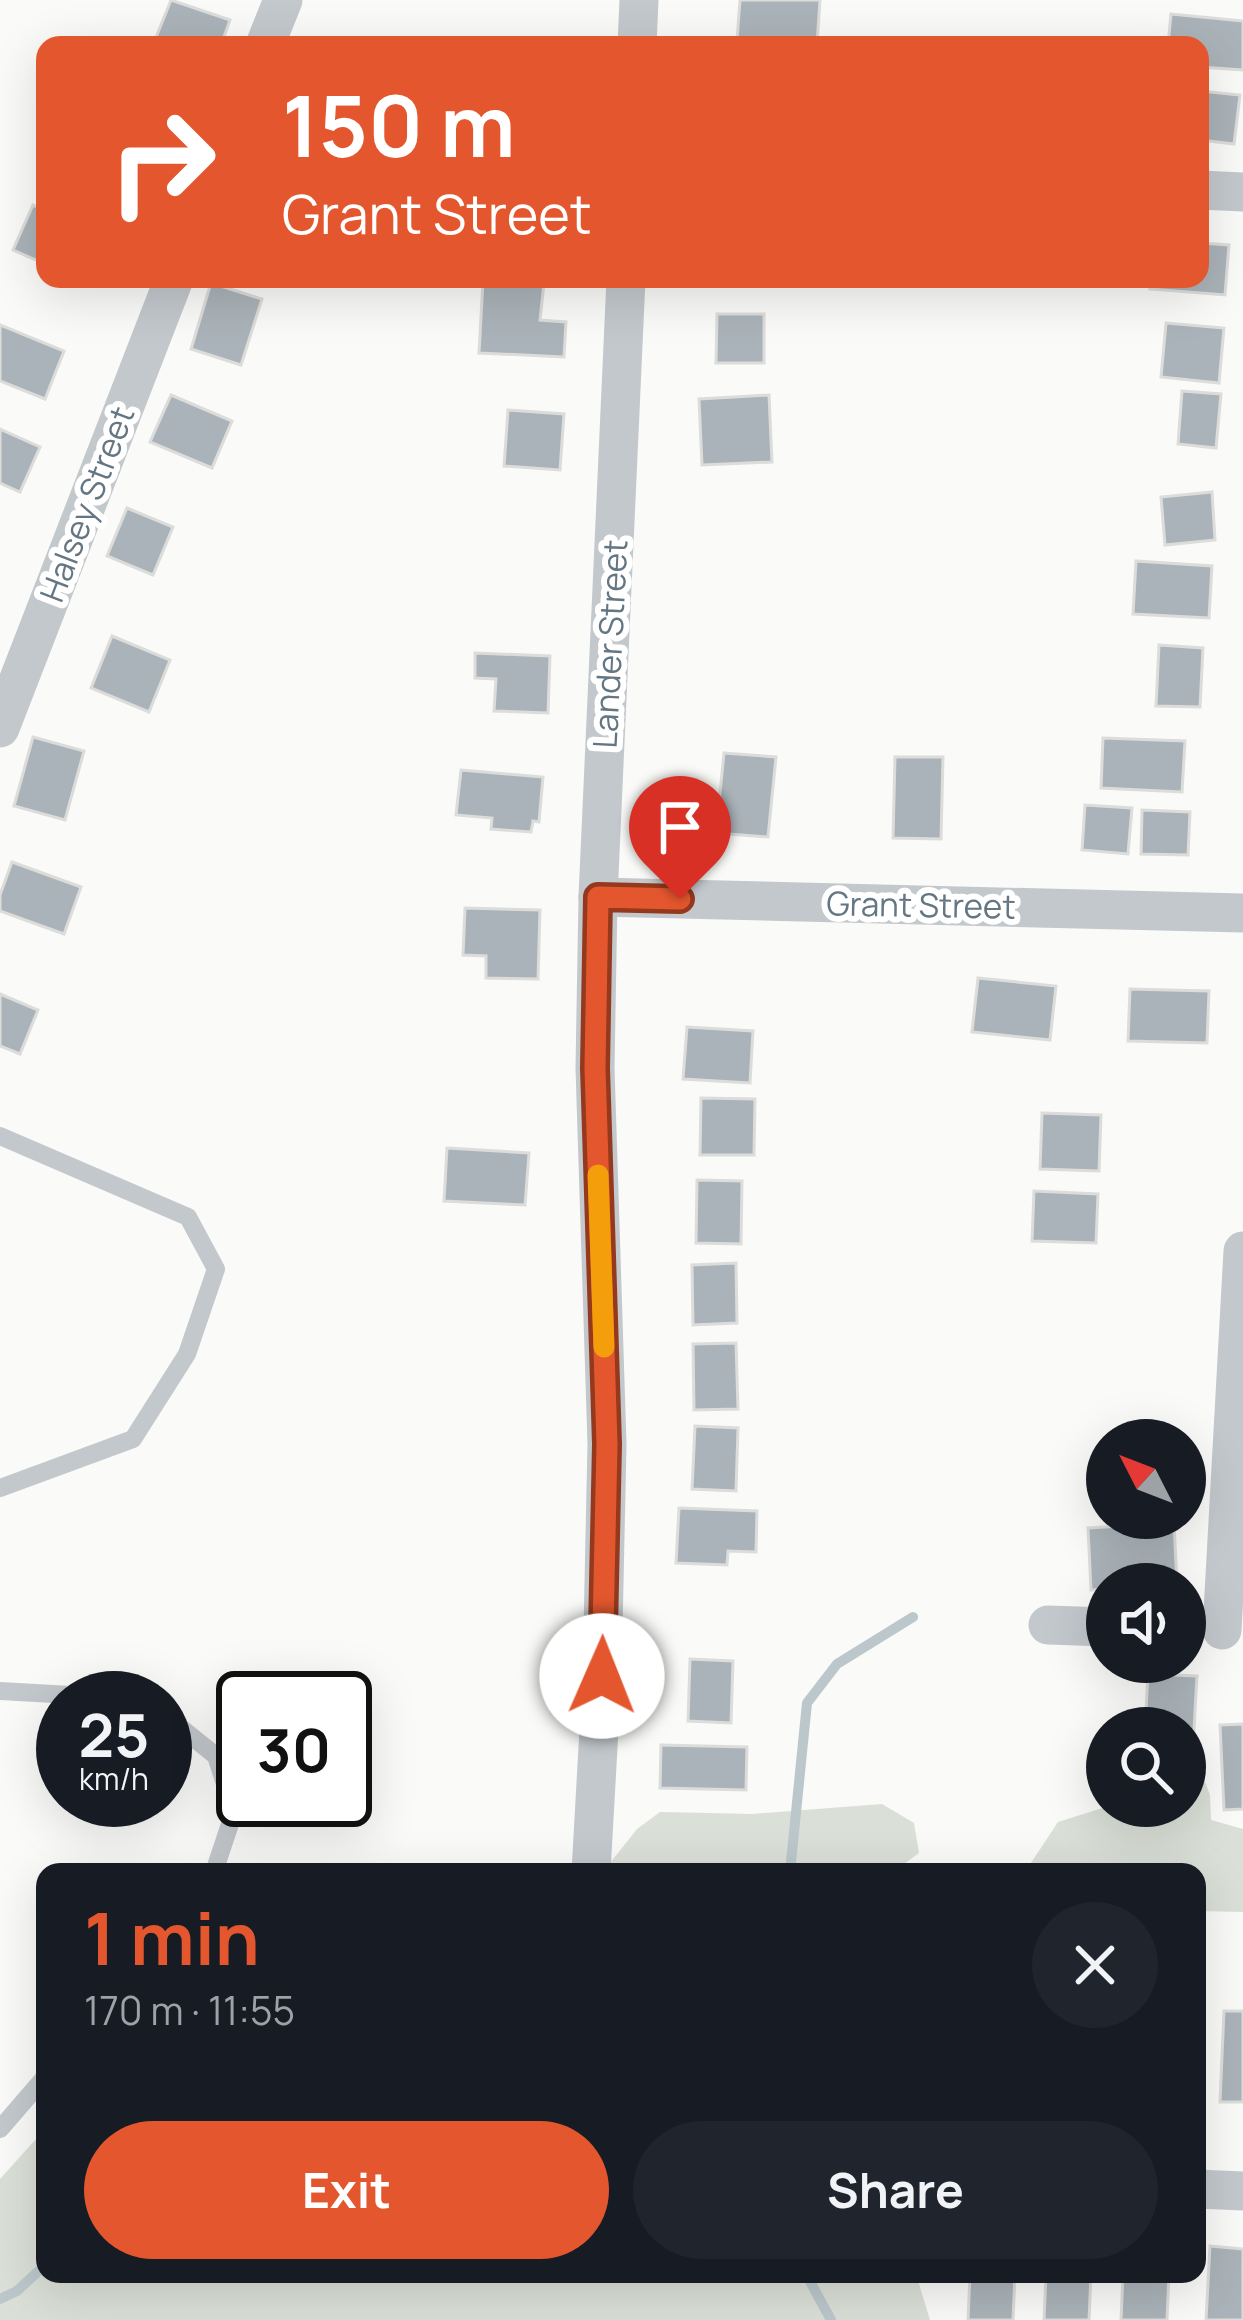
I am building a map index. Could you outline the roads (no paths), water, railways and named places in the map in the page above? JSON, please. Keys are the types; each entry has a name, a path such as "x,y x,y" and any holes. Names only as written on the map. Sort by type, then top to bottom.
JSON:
{"street":[{"path":"269,36 283,0"},
{"path":"637,36 639,0"},
{"path":"1209,190 1243,192"},
{"name":"Halsey Street","path":"0,728 171,288"},
{"name":"Lander Street","path":"592,1863 607,1444 595,1068 598,897 626,288"},
{"name":"Grant Street","path":"598,897 1243,913"},
{"path":"1217,1630 1243,1251"},
{"path":"1048,1625 1086,1626"},
{"path":"1206,2189 1243,2191"}],"lane":[{"path":"0,1136 188,1217 216,1269 187,1354 133,1439 0,1488"},
{"path":"0,1691 36,1693"},
{"path":"192,1737 216,1756 234,1812 217,1863"},
{"path":"0,2129 36,2087"}],"waterway":[{"path":"791,1863 807,1703 837,1664 913,1617"},
{"path":"0,2299 36,2273"},
{"path":"811,2283 831,2320"}]}
